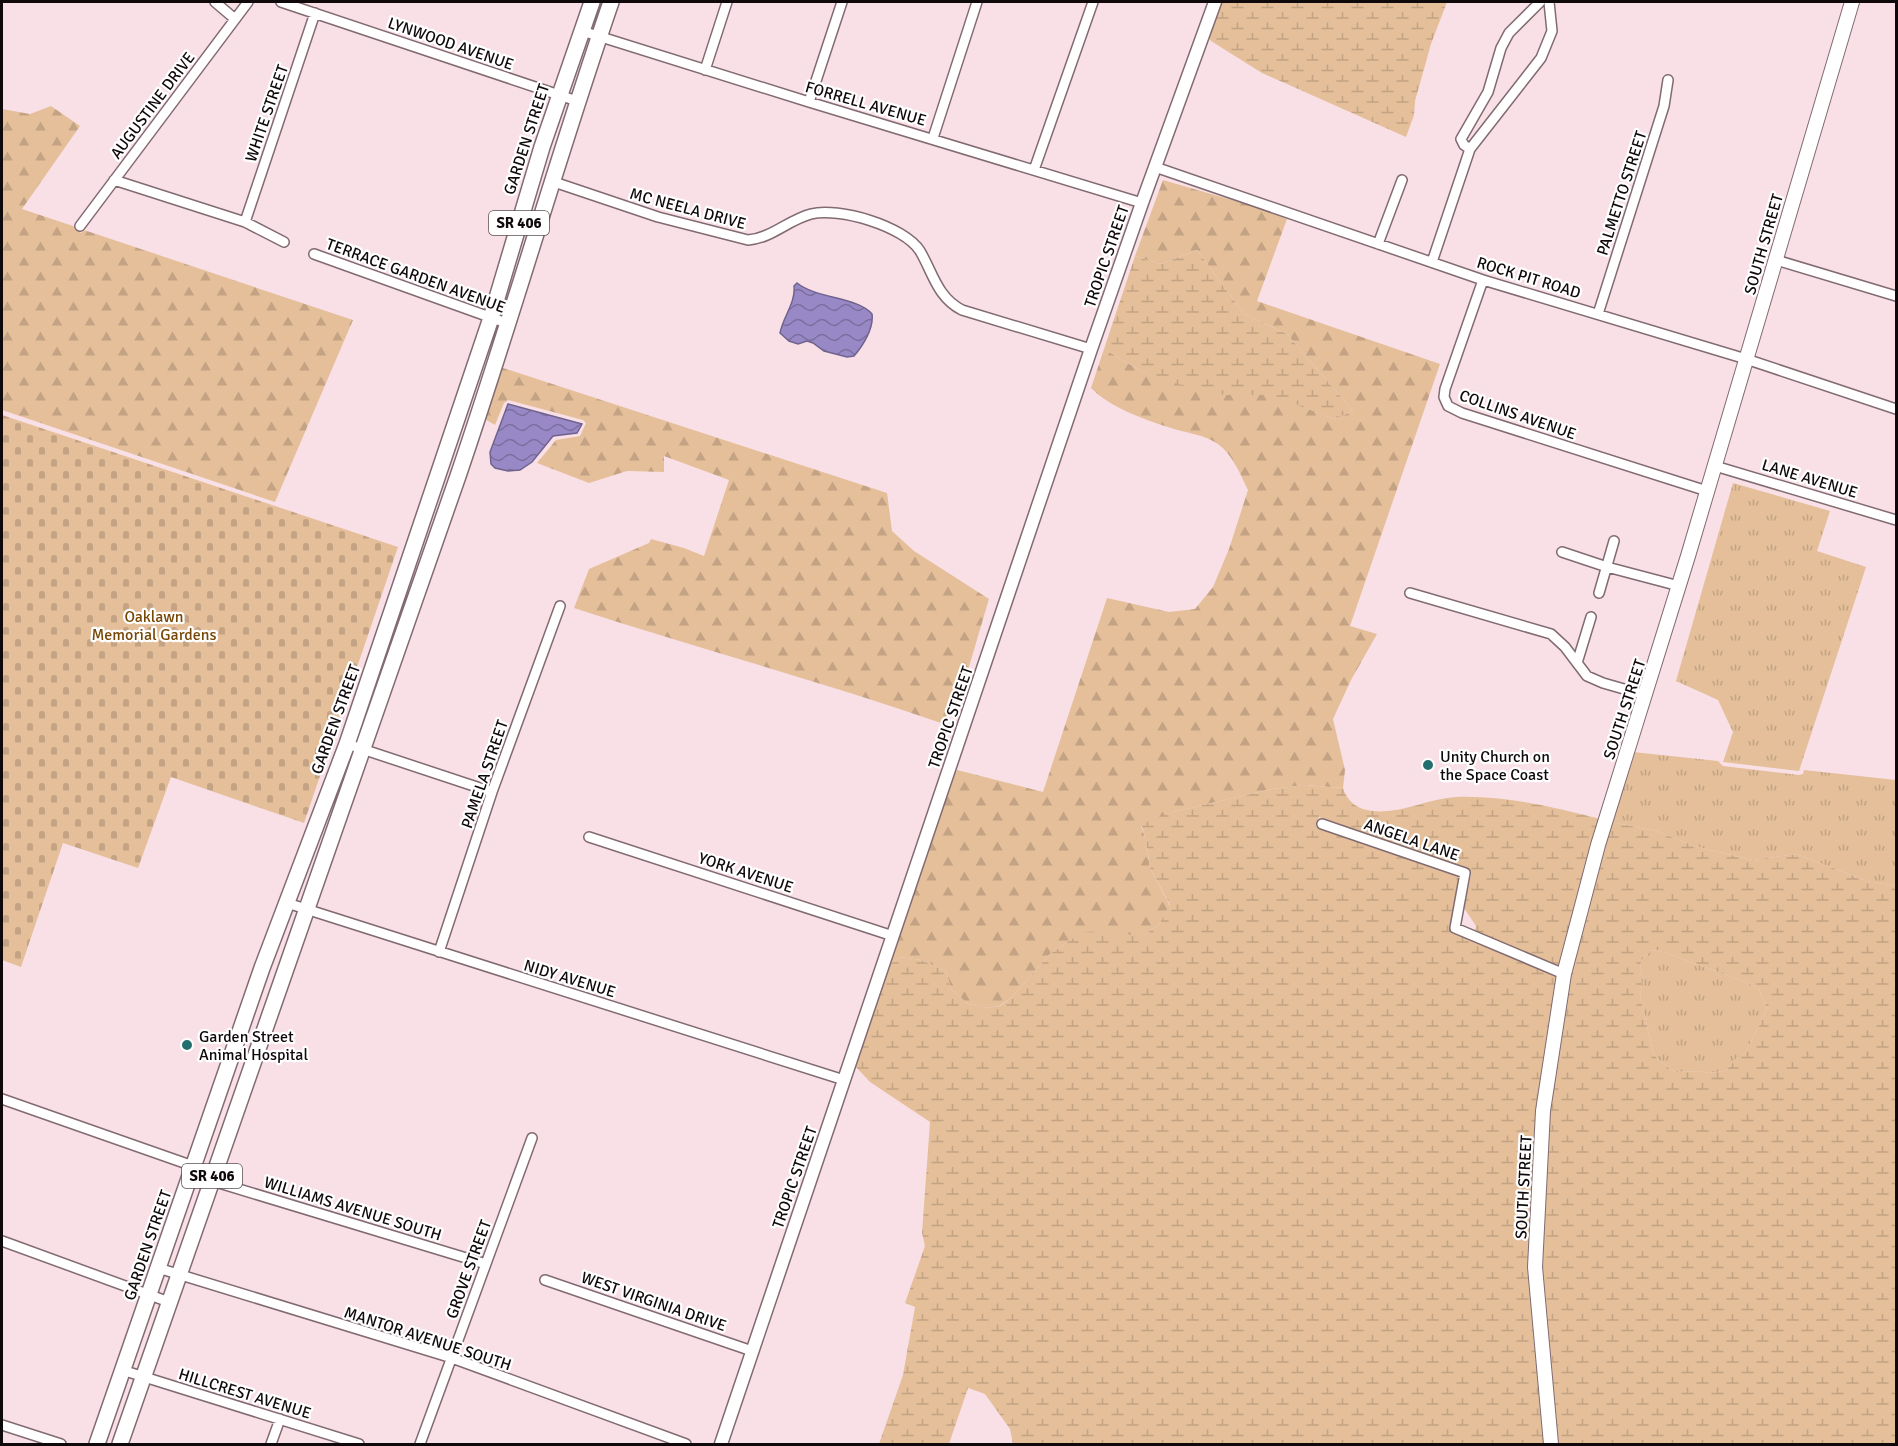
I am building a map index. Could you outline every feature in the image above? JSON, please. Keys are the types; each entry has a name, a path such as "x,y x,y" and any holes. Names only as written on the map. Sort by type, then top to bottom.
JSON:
{"main road":[{"name":"GARDEN STREET","path":"97,1444 221,1084 347,744 491,318 526,198 592,2"},
{"name":"SR 406","path":"120,1444 459,474 509,324 551,181 610,2"},
{"name":"SOUTH STREET","path":"1551,1444 1535,1267 1543,1111 1564,974 1598,845 1679,586 1852,2"},
{"path":"221,1084 236,1079 246,1083"}],"street":[{"path":"215,2 235,20"},
{"name":"AUGUSTINE DRIVE","path":"80,226 248,2"},
{"name":"LYNWOOD AVENUE","path":"281,2 578,101"},
{"path":"705,70 727,2"},
{"path":"809,102 842,2"},
{"path":"933,138 977,2"},
{"path":"1034,170 1093,2"},
{"name":"TROPIC STREET","path":"721,1444 1091,349 1215,2"},
{"path":"1470,149 1461,139 1488,93 1501,48 1509,33 1540,2"},
{"path":"1432,262 1470,149 1541,58 1552,31 1549,2"},
{"name":"WHITE STREET","path":"245,222 315,13"},
{"name":"FORRELL AVENUE","path":"582,31 1142,203"},
{"name":"PALMETTO STREET","path":"1598,314 1664,106 1668,80"},
{"name":"ROCK PIT ROAD","path":"1155,167 1483,280 1746,359 1896,409"},
{"path":"114,180 245,222 284,242"},
{"path":"1378,244 1402,180"},
{"name":"MC NEELA DRIVE","path":"551,181 658,217 748,240 760,239 810,214 836,213 871,221 897,231 918,248 940,291 953,305 962,310 1091,349"},
{"name":"TERRACE GARDEN AVENUE","path":"314,254 509,324"},
{"path":"1776,260 1896,296"},
{"name":"COLLINS AVENUE","path":"1483,280 1445,389 1444,397 1448,406 1473,417 1707,491"},
{"name":"LANE AVENUE","path":"1715,466 1896,520"},
{"path":"441,467 459,474"},
{"path":"1599,593 1614,542"},
{"path":"1562,552 1607,567 1679,586"},
{"path":"1410,593 1551,634 1565,647 1587,676 1645,695"},
{"name":"PAMELA STREET","path":"439,952 492,792 560,606"},
{"path":"1577,663 1591,617"},
{"path":"384,634 402,640"},
{"path":"347,744 492,792"},
{"path":"318,819 337,827"},
{"name":"ANGELA LANE","path":"1322,824 1465,873 1455,928 1564,974"},
{"name":"YORK AVENUE","path":"589,837 893,936"},
{"name":"NIDY AVENUE","path":"287,903 844,1080"},
{"name":"WILLIAMS AVENUE SOUTH","path":"2,1099 193,1166 211,1179 486,1264"},
{"name":"GROVE STREET","path":"420,1444 532,1138"},
{"path":"2,1241 169,1302"},
{"name":"MANTOR AVENUE SOUTH","path":"158,1268 452,1358 686,1444"},
{"name":"WEST VIRGINIA DRIVE","path":"545,1280 752,1351"},
{"name":"HILLCREST AVENUE","path":"122,1370 359,1444"},
{"path":"271,1444 279,1419"},
{"path":"2,1425 61,1444"}],"green space":[{"path":"1221,2 1447,2 1431,44 1415,101 1414,115 1406,137 1262,73 1211,41 1208,36"},
{"path":"51,106 80,126 22,209 73,226 81,233 84,230 353,320 275,502 2,410 2,109 30,114"},
{"path":"1163,180 1263,209 1287,219 1257,301 1440,364 1350,626 1377,634 1351,680 1333,719 1345,770 1343,788 1305,785 1272,789 1173,812 1141,826 1146,840 1150,868 1170,906 1159,924 1143,936 1073,938 1050,954 1011,998 999,1006 987,1008 968,1004 951,989 946,971 921,960 900,957 891,963 955,771 1043,792 1107,598 1169,612 1195,609 1213,587 1229,549 1248,490 1232,459 1218,444 1202,436 1152,422 1130,413 1109,402 1091,388 1104,349 1143,372 1224,395 1271,394 1334,419 1353,411 1287,334 1244,314 1197,250 1161,264 1135,256"},
{"path":"1197,250 1244,314 1287,334 1353,411 1334,419 1271,395 1224,395 1198,391 1143,372 1104,349 1135,256 1161,264"},
{"path":"500,367 887,493 892,531 914,551 989,599 958,704 941,723 574,608 589,569 649,543 651,539 704,556 729,480 664,456 664,472 627,471 589,483 537,463 556,440 580,436 586,423 583,420 508,400 504,403 495,425 483,418"},
{"name":"Oaklawn Memorial Gardens","path":"2,415 398,547 304,823 171,777 138,868 63,843 21,967 2,960"},
{"path":"1733,483 1830,511 1817,551 1866,567 1799,771 1723,762 1733,732 1718,700 1676,681"},
{"path":"1633,752 1718,761 1723,766 1799,775 1803,774 1804,770 1896,780 1896,886 1867,881 1796,854 1753,860 1697,847 1656,831 1611,822"},
{"path":"1305,785 1343,788 1347,797 1354,804 1373,811 1394,810 1445,798 1473,797 1528,803 1600,819 1560,967 1475,931 1476,926 1464,908 1471,875 1467,869 1319,817 1316,826 1459,876 1450,926 1453,932 1558,977 1537,1111 1546,1444 1013,1444 1010,1429 985,1394 968,1388 949,1444 879,1444 903,1375 915,1307 905,1303 925,1246 922,1233 930,1122 870,1082 855,1066 890,964 900,957 921,960 946,971 951,989 968,1004 987,1008 1000,1006 1011,998 1050,954 1073,938 1086,932 1100,931 1143,936 1159,924 1170,905 1150,868 1141,824 1173,812 1272,789"},
{"path":"1611,822 1656,831 1697,847 1753,860 1796,854 1867,881 1896,886 1896,1444 1556,1444 1541,1267 1548,1112 1569,976","holes":["1658,950 1759,989 1767,1009 1745,1054 1736,1059 1725,1071 1709,1073 1676,1072 1658,1060 1653,1052 1640,995 1643,981 1640,965 1643,958 1651,951"]},
{"path":"1658,950 1759,989 1767,1009 1745,1054 1736,1059 1725,1071 1676,1072 1658,1060 1653,1052 1640,995 1643,981 1640,965 1643,958 1651,951"}],"water":[{"path":"797,283 815,292 857,304 872,314 867,336 854,356 847,357 824,351 807,341 798,344 789,341 780,333 793,298 794,286"},
{"path":"508,404 582,424 577,433 553,436 532,462 520,470 508,471 495,468 491,464 490,452"}],"place":[{"name":"Unity Church on the Space Coast","path":"1428,765"},
{"name":"Garden Street Animal Hospital","path":"187,1045"}]}
